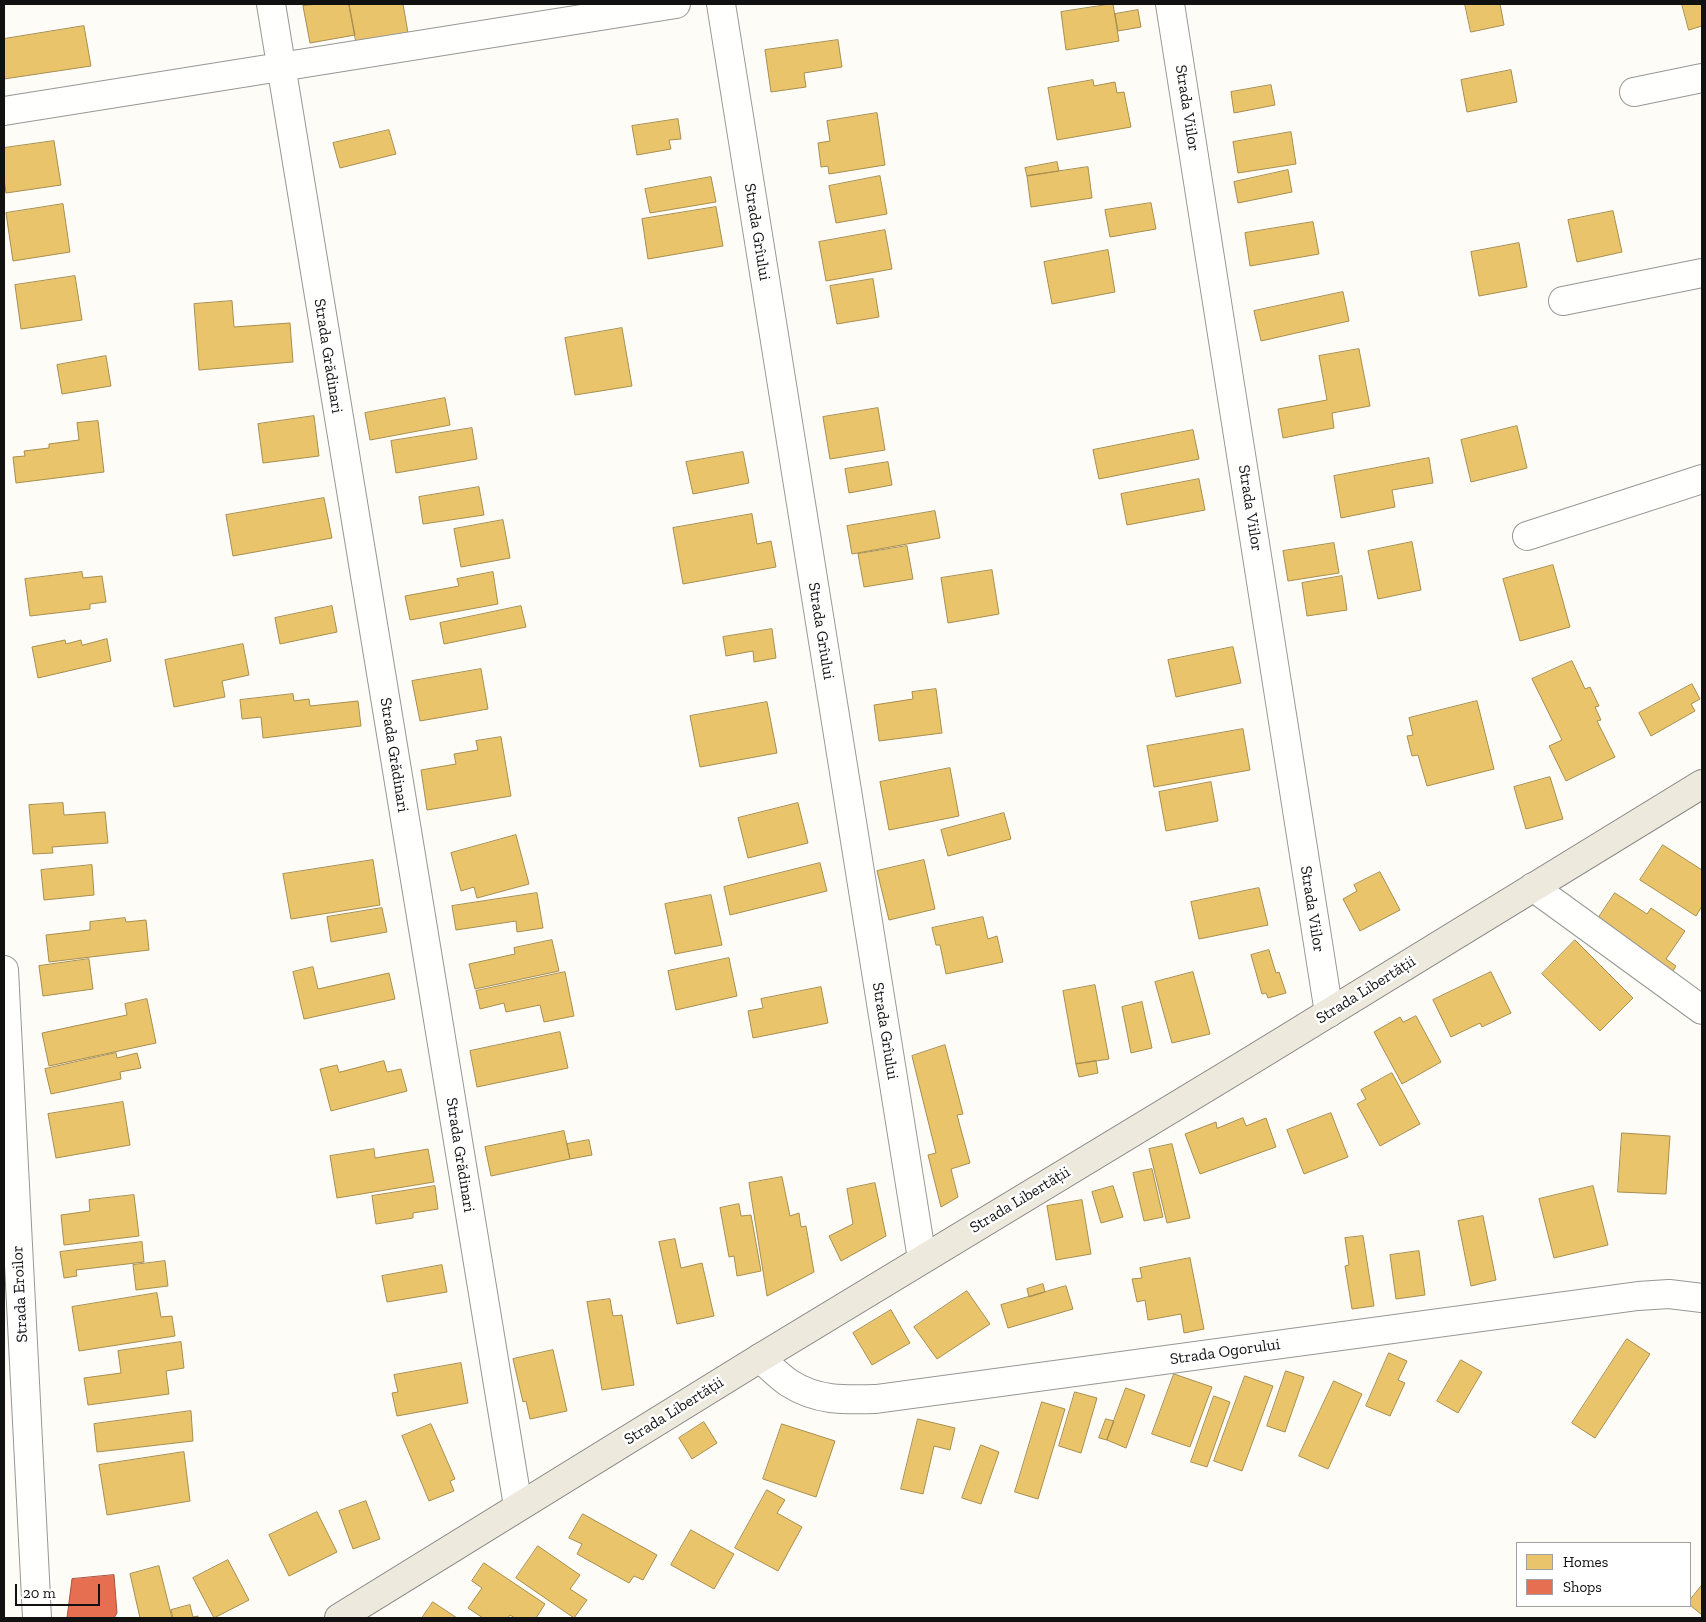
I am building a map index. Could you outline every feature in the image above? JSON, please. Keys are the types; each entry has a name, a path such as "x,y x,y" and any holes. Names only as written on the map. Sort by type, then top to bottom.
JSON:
{"main road":[{"name":"Strada Libertății","path":"339,1618 518,1506 1702,784"}],"street":[{"name":"Strada Grădinari","path":"271,4 518,1506"},
{"path":"4,110 676,4"},
{"name":"Strada Grîului","path":"721,4 922,1259"},
{"name":"Strada Viilor","path":"1170,4 1329,1013"},
{"path":"1634,92 1702,78"},
{"path":"1563,301 1702,273"},
{"path":"1527,536 1702,479"},
{"path":"1533,888 1702,1010"},
{"name":"Strada Eroilor","path":"4,970 37,1618"},
{"name":"Strada Ogorului","path":"760,1358 789,1383 812,1394 842,1400 876,1399 1638,1296 1669,1294 1702,1298"}],"building: Homes":[{"path":"349,4 355,35 310,43 303,6"},
{"path":"349,4 403,4 408,33 356,41"},
{"path":"1113,4 1119,41 1066,50 1061,12"},
{"path":"1465,4 1500,4 1504,25 1471,32"},
{"path":"1682,4 1702,4 1702,26 1689,30"},
{"path":"1138,10 1141,27 1118,31 1115,14"},
{"path":"84,26 91,66 4,79 4,39"},
{"path":"838,40 842,67 804,73 806,87 771,92 765,50"},
{"path":"1511,70 1517,102 1467,112 1461,80"},
{"path":"1093,80 1094,86 1115,82 1117,93 1124,92 1131,127 1057,140 1048,88"},
{"path":"1271,85 1275,105 1234,113 1231,92"},
{"path":"877,113 885,165 829,174 828,166 821,167 818,143 830,141 827,121"},
{"path":"678,119 681,139 669,140 671,149 637,155 632,126"},
{"path":"389,130 396,154 340,168 333,143"},
{"path":"1291,132 1296,164 1238,173 1233,142"},
{"path":"54,141 61,185 6,193 4,148"},
{"path":"1057,162 1059,171 1027,176 1025,168"},
{"path":"1088,167 1092,198 1031,207 1027,176"},
{"path":"1288,170 1292,192 1238,203 1234,182"},
{"path":"880,176 887,214 836,223 829,186"},
{"path":"711,177 716,202 650,213 645,189"},
{"path":"1151,203 1156,229 1110,237 1105,210"},
{"path":"63,204 70,252 13,261 6,213"},
{"path":"716,207 723,246 648,259 642,219"},
{"path":"1613,211 1622,252 1577,262 1568,220"},
{"path":"1313,222 1319,254 1250,266 1245,233"},
{"path":"885,230 892,269 826,281 819,242"},
{"path":"1519,243 1527,287 1479,296 1471,252"},
{"path":"1108,250 1115,292 1052,304 1044,262"},
{"path":"75,276 82,320 21,329 15,285"},
{"path":"873,279 879,317 837,324 830,286"},
{"path":"1343,292 1349,321 1261,341 1254,311"},
{"path":"232,301 234,327 290,323 293,362 199,370 194,304"},
{"path":"622,328 632,386 575,395 565,338"},
{"path":"1359,349 1370,406 1332,413 1334,428 1283,438 1278,409 1327,400 1319,356"},
{"path":"106,356 111,386 62,394 57,365"},
{"path":"445,398 450,425 370,440 365,413"},
{"path":"878,408 885,450 830,459 823,417"},
{"path":"314,416 319,456 263,463 258,424"},
{"path":"98,421 104,472 16,483 13,457 25,456 24,451 49,448 49,444 79,440 77,423"},
{"path":"1517,426 1527,468 1471,482 1461,440"},
{"path":"472,428 477,459 396,473 391,441"},
{"path":"1193,430 1199,459 1099,479 1093,450"},
{"path":"743,452 749,483 693,494 686,462"},
{"path":"1429,458 1433,483 1392,490 1395,507 1341,518 1334,476"},
{"path":"888,462 892,485 849,493 845,469"},
{"path":"1199,479 1205,510 1127,525 1121,494"},
{"path":"479,487 484,515 423,524 419,497"},
{"path":"324,498 332,538 233,556 226,515"},
{"path":"935,511 940,538 852,554 847,526"},
{"path":"752,514 757,544 771,541 776,567 683,584 673,528"},
{"path":"503,520 510,558 461,567 454,529"},
{"path":"1412,542 1421,590 1378,599 1368,551"},
{"path":"1334,543 1339,573 1288,581 1283,551"},
{"path":"907,546 913,579 864,587 858,554"},
{"path":"1553,565 1570,627 1520,641 1503,579"},
{"path":"992,570 999,614 948,623 941,578"},
{"path":"82,572 83,578 102,576 106,602 90,604 90,609 30,616 25,579"},
{"path":"493,572 498,604 410,620 405,596 459,586 457,579"},
{"path":"1342,576 1347,610 1307,616 1302,583"},
{"path":"332,606 337,632 280,644 275,618"},
{"path":"521,606 526,627 444,644 440,623"},
{"path":"772,629 776,658 754,662 753,651 726,656 723,637"},
{"path":"107,639 111,661 38,678 32,647 65,640 66,644 81,640 82,645"},
{"path":"243,644 249,675 222,681 225,697 174,707 165,660"},
{"path":"1233,647 1241,683 1176,697 1168,660"},
{"path":"1572,661 1585,689 1590,687 1599,706 1595,707 1601,720 1597,721 1615,757 1566,781 1549,746 1562,740 1532,679"},
{"path":"481,669 488,709 420,721 412,681"},
{"path":"1692,684 1700,699 1691,704 1695,711 1651,736 1639,713"},
{"path":"936,689 942,733 879,741 874,705 913,699 912,692"},
{"path":"293,694 294,701 309,699 310,706 358,701 361,726 263,738 261,717 242,719 240,700"},
{"path":"1477,701 1494,769 1427,786 1418,755 1412,756 1407,736 1413,735 1409,718"},
{"path":"767,702 777,753 700,767 690,716"},
{"path":"1243,729 1250,770 1154,787 1147,746"},
{"path":"501,737 511,796 427,810 421,770 456,764 454,754 478,750 476,741"},
{"path":"950,768 959,816 889,830 880,782"},
{"path":"1550,777 1563,819 1526,829 1514,787"},
{"path":"1211,782 1218,821 1166,831 1159,792"},
{"path":"63,803 64,815 105,812 108,843 52,847 53,853 33,854 29,805"},
{"path":"798,803 808,843 748,858 738,818"},
{"path":"1004,813 1011,839 948,856 941,830"},
{"path":"516,835 529,884 477,898 474,887 461,891 451,853"},
{"path":"1663,845 1702,870 1702,906 1696,916 1640,880"},
{"path":"373,860 380,905 291,919 283,874"},
{"path":"924,860 935,909 889,920 877,871"},
{"path":"820,863 827,891 730,915 724,887"},
{"path":"92,865 94,895 44,900 41,870"},
{"path":"1380,872 1400,910 1360,931 1343,899 1357,891 1354,885"},
{"path":"1259,888 1268,925 1199,939 1191,902"},
{"path":"537,893 543,928 517,932 516,921 456,930 452,906"},
{"path":"1615,893 1647,914 1651,908 1685,931 1666,959 1676,966 1669,977 1593,926"},
{"path":"711,895 722,945 675,954 665,904"},
{"path":"382,908 387,932 331,942 327,917"},
{"path":"983,917 988,939 997,936 1003,962 946,974 940,945 936,945 932,928"},
{"path":"125,918 126,922 146,920 149,950 49,962 46,935 90,930 90,922"},
{"path":"552,940 559,971 475,989 469,964 515,954 514,948"},
{"path":"1575,940 1633,998 1600,1031 1542,974"},
{"path":"1269,950 1276,973 1279,972 1286,993 1268,998 1266,993 1262,994 1251,955"},
{"path":"729,958 737,996 676,1010 668,971"},
{"path":"89,959 93,989 43,996 39,966"},
{"path":"313,967 318,989 389,973 395,999 304,1019 293,972"},
{"path":"565,972 574,1016 544,1022 540,1005 506,1012 504,1003 480,1009 476,991"},
{"path":"1193,972 1210,1034 1172,1043 1155,982"},
{"path":"1491,972 1511,1013 1482,1027 1480,1023 1451,1037 1433,1000"},
{"path":"1095,985 1109,1059 1076,1064 1063,991"},
{"path":"821,987 828,1023 753,1038 748,1011 763,1008 761,999"},
{"path":"147,999 156,1043 49,1066 42,1033 127,1015 125,1004"},
{"path":"1142,1002 1152,1048 1131,1053 1122,1007"},
{"path":"1416,1016 1441,1062 1402,1084 1374,1032 1400,1017 1403,1022"},
{"path":"560,1032 568,1068 477,1087 470,1051"},
{"path":"945,1045 963,1114 957,1115 970,1163 951,1169 958,1197 941,1207 928,1155 936,1153 912,1056"},
{"path":"116,1053 117,1058 137,1053 141,1068 120,1072 121,1079 51,1094 45,1069"},
{"path":"384,1061 387,1072 401,1069 407,1091 331,1111 320,1069 337,1065 339,1072"},
{"path":"1096,1061 1098,1073 1079,1077 1076,1064"},
{"path":"1392,1073 1420,1124 1380,1146 1357,1104 1366,1099 1361,1090"},
{"path":"123,1102 130,1145 56,1158 48,1114"},
{"path":"1331,1113 1348,1157 1304,1174 1287,1130"},
{"path":"1243,1118 1246,1126 1266,1118 1276,1147 1200,1174 1185,1134 1216,1122 1217,1128"},
{"path":"564,1131 570,1159 491,1176 485,1147"},
{"path":"1622,1133 1670,1136 1666,1194 1618,1192"},
{"path":"589,1140 592,1155 570,1159 567,1144"},
{"path":"1172,1144 1190,1218 1167,1223 1149,1149"},
{"path":"374,1149 375,1158 428,1149 434,1182 337,1198 330,1156"},
{"path":"1152,1169 1163,1217 1144,1221 1133,1173"},
{"path":"782,1177 790,1216 799,1213 801,1227 806,1226 814,1272 767,1296 749,1183"},
{"path":"875,1183 886,1236 841,1261 829,1236 853,1224 847,1189"},
{"path":"435,1186 438,1209 413,1213 413,1218 376,1224 372,1196"},
{"path":"1113,1186 1123,1217 1101,1223 1092,1192"},
{"path":"1593,1186 1608,1245 1554,1258 1539,1199"},
{"path":"134,1195 139,1236 64,1245 61,1215 90,1211 89,1200"},
{"path":"1082,1200 1091,1254 1056,1260 1047,1206"},
{"path":"739,1204 741,1216 751,1215 761,1271 737,1276 734,1256 729,1257 720,1208"},
{"path":"1483,1216 1496,1280 1471,1286 1458,1221"},
{"path":"1363,1236 1374,1306 1352,1309 1345,1266 1349,1265 1345,1238"},
{"path":"675,1239 681,1268 702,1263 714,1316 677,1324 659,1242"},
{"path":"142,1242 144,1262 76,1270 77,1276 64,1278 60,1252"},
{"path":"1419,1251 1425,1295 1396,1299 1390,1255"},
{"path":"1190,1258 1204,1329 1184,1333 1181,1314 1148,1320 1145,1300 1137,1302 1132,1279 1142,1278 1140,1268"},
{"path":"165,1261 168,1286 136,1290 133,1265"},
{"path":"442,1265 447,1292 387,1302 382,1276"},
{"path":"1043,1284 1045,1292 1029,1297 1027,1289"},
{"path":"1066,1286 1073,1309 1008,1328 1001,1305"},
{"path":"967,1291 990,1324 937,1359 914,1327"},
{"path":"157,1293 161,1317 172,1316 175,1336 79,1351 72,1307"},
{"path":"610,1299 613,1316 622,1315 634,1385 602,1390 587,1302"},
{"path":"891,1310 910,1343 872,1365 853,1333"},
{"path":"1627,1339 1650,1354 1595,1438 1572,1423"},
{"path":"181,1342 184,1368 166,1371 169,1394 88,1405 84,1378 121,1373 118,1351"},
{"path":"553,1350 567,1411 530,1419 526,1401 523,1402 513,1359"},
{"path":"1389,1353 1407,1361 1398,1380 1405,1383 1390,1416 1366,1406"},
{"path":"1461,1360 1482,1372 1458,1413 1437,1401"},
{"path":"461,1363 468,1403 397,1416 392,1393 398,1392 394,1375"},
{"path":"1286,1371 1304,1377 1285,1432 1267,1426"},
{"path":"1174,1374 1212,1387 1190,1447 1152,1434"},
{"path":"1245,1376 1273,1386 1242,1471 1214,1461"},
{"path":"1334,1381 1362,1394 1328,1469 1299,1456"},
{"path":"1126,1388 1145,1395 1126,1448 1107,1440"},
{"path":"1075,1392 1097,1398 1081,1453 1059,1446"},
{"path":"1214,1396 1230,1402 1207,1467 1191,1462"},
{"path":"1042,1402 1065,1409 1038,1499 1015,1492"},
{"path":"191,1411 193,1441 97,1452 94,1424"},
{"path":"918,1419 955,1428 950,1450 934,1446 923,1494 901,1489"},
{"path":"1106,1419 1114,1421 1107,1440 1099,1438"},
{"path":"704,1422 717,1443 692,1459 679,1438"},
{"path":"431,1424 455,1479 450,1481 454,1491 429,1501 402,1436"},
{"path":"782,1424 835,1441 816,1497 763,1479"},
{"path":"981,1445 999,1452 981,1504 962,1498"},
{"path":"184,1452 190,1501 107,1515 99,1465"},
{"path":"767,1490 785,1500 777,1513 802,1527 778,1571 735,1548"},
{"path":"366,1501 380,1539 353,1549 339,1511"},
{"path":"317,1512 337,1552 289,1576 269,1535"},
{"path":"583,1514 657,1555 643,1580 634,1576 629,1583 577,1554 582,1544 569,1538"},
{"path":"691,1530 734,1554 714,1589 671,1565"},
{"path":"538,1546 580,1575 570,1589 587,1600 574,1618 516,1578"},
{"path":"228,1560 249,1600 214,1618 193,1578"},
{"path":"484,1563 545,1604 536,1618 515,1618 510,1615 508,1618 483,1618 468,1608 482,1588 472,1581"},
{"path":"159,1566 172,1618 140,1618 130,1574"},
{"path":"1702,1585 1702,1615 1691,1606 1691,1599"},
{"path":"433,1602 457,1618 422,1618"},
{"path":"190,1605 193,1617 198,1616 198,1618 173,1618 171,1610"}],"building: Shops":[{"path":"114,1575 117,1613 114,1618 67,1618 72,1579"}]}
